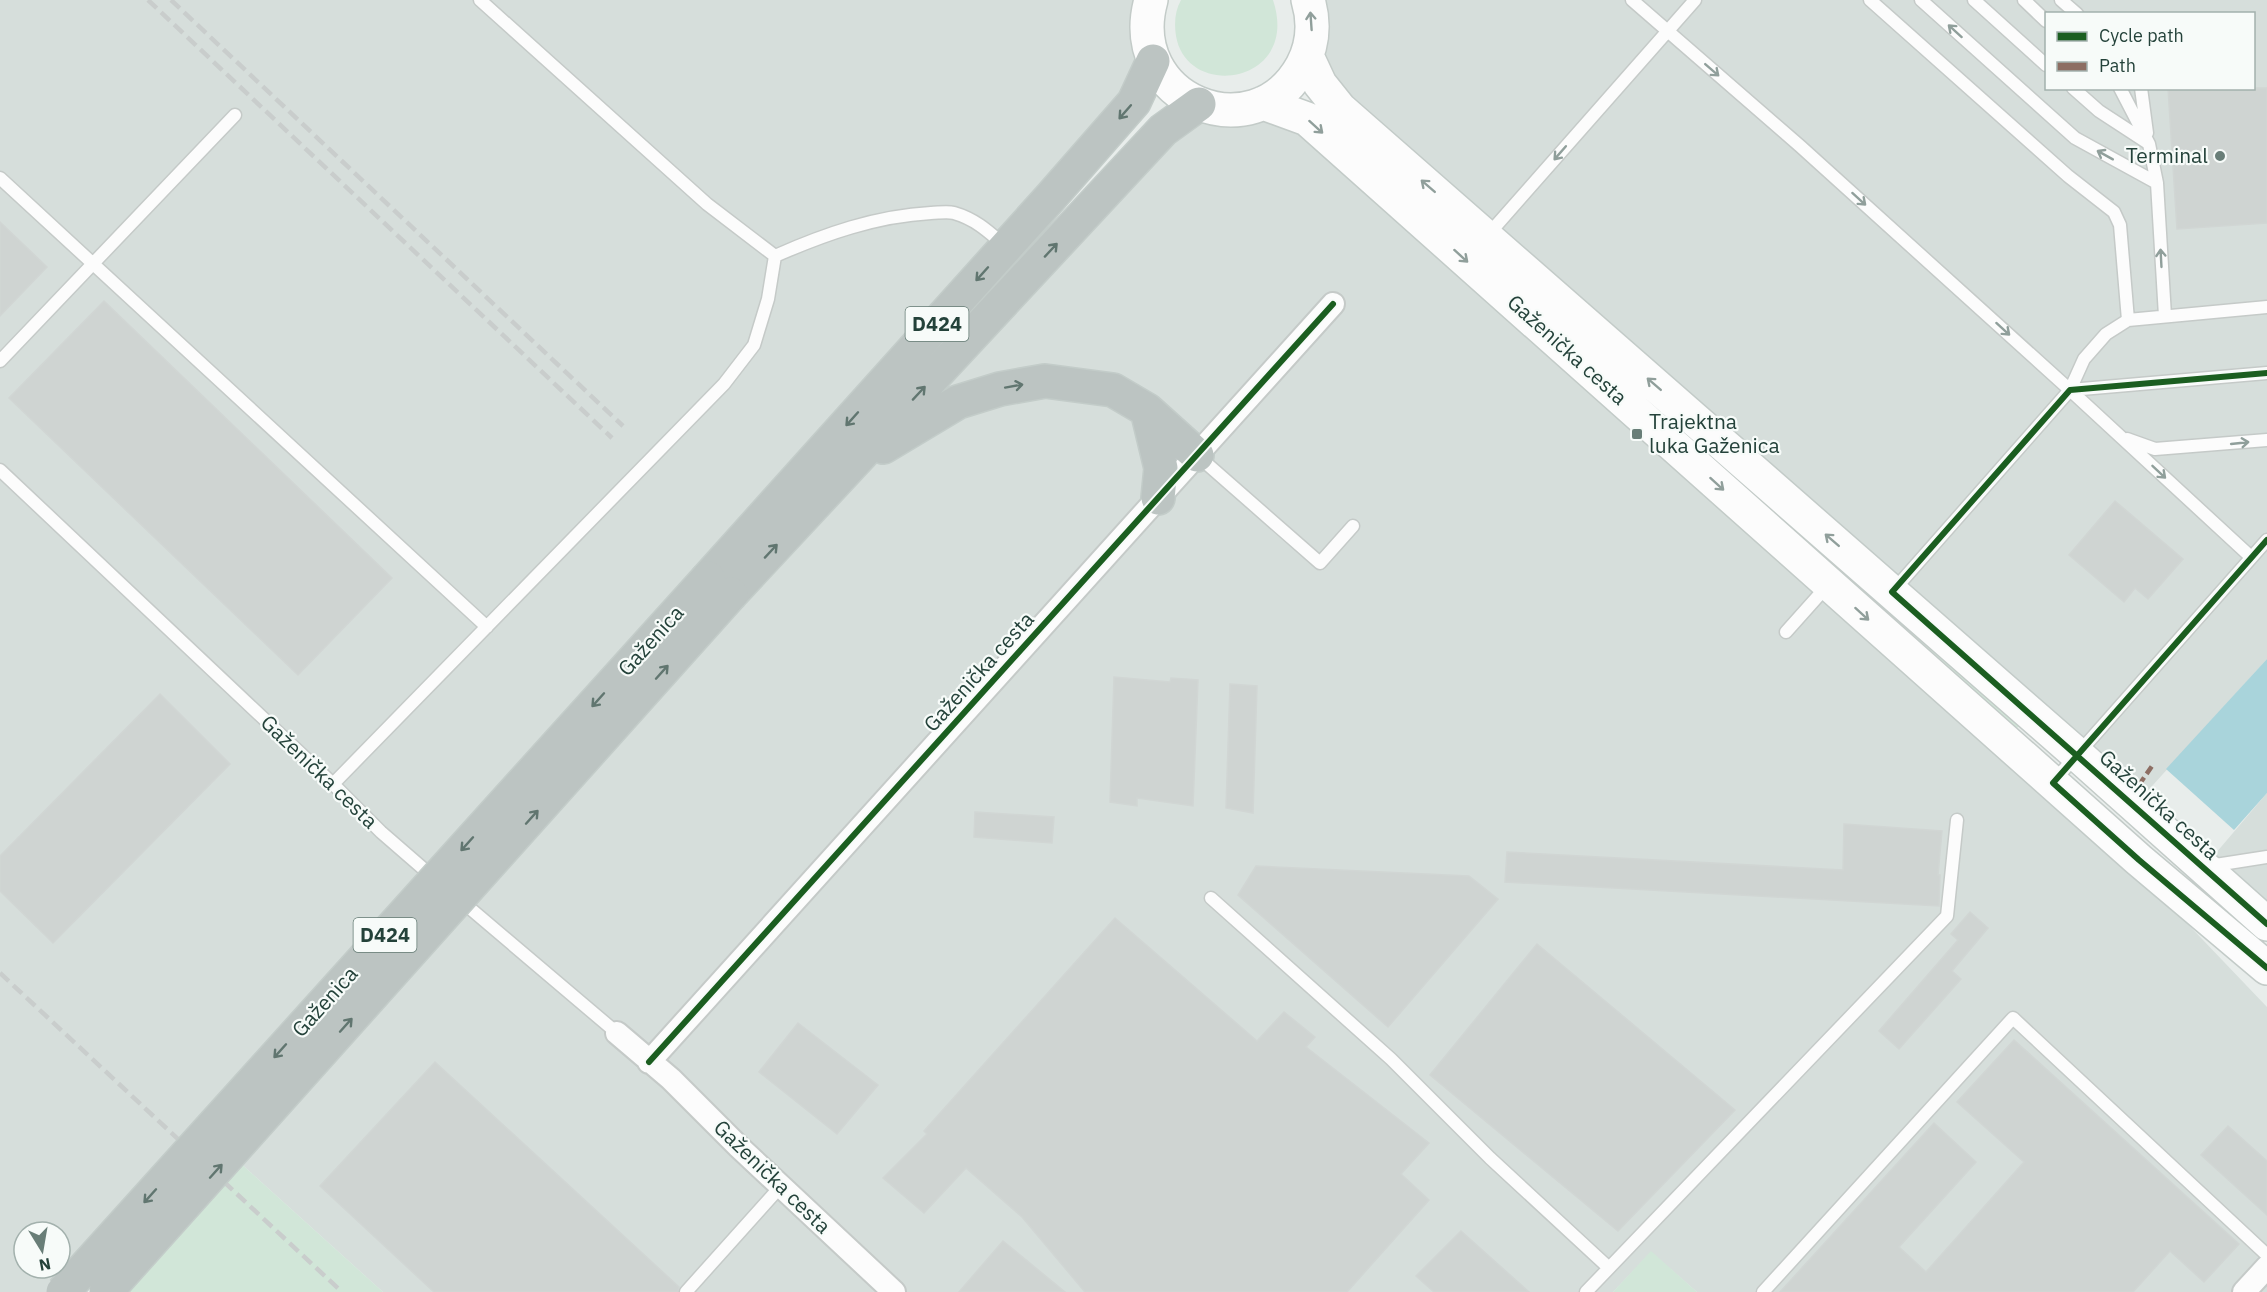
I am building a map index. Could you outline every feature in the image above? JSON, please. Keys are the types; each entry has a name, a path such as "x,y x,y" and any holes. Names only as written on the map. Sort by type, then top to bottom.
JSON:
{"highway":[{"name":"D424","path":"720,586 1006,247 1134,102 1153,61"},
{"name":"D424","path":"720,586 850,466 1163,130 1199,105"},
{"path":"850,466 958,402 1000,389 1045,381 1113,390 1147,410 1197,455"},
{"path":"1147,410 1161,468 1158,498"},
{"name":"Gaženica","path":"63,1292 720,586"},
{"name":"Gaženica","path":"106,1292 720,586"}],"main road":[{"path":"1151,0 1146,29 1153,61 1164,79 1180,94 1199,105 1221,109 1242,109 1263,103 1282,91 1297,75 1307,56 1311,41 1312,24 1308,0"},
{"name":"Gaženička cesta","path":"1307,56 1320,84 1340,109 2079,756 2267,924"},
{"name":"Gaženička cesta","path":"1263,103 1307,119 2139,860 2267,968"}],"street":[{"name":"Gaženička cesta","path":"649,1062 1333,304"},
{"name":"Gaženička cesta","path":"616,1033 671,1079 894,1292"},
{"path":"2244,1292 2267,1267"}],"lane":[{"path":"480,0 707,204 775,256"},
{"path":"1632,0 1800,146 2070,390 2250,557"},
{"path":"1486,237 1695,0"},
{"path":"1870,0 2068,176 2114,212 2120,225 2128,320"},
{"path":"1921,0 2075,138 2157,183"},
{"path":"1974,0 2045,64"},
{"path":"2024,0 2045,20"},
{"path":"2061,0 2075,12"},
{"path":"2075,90 2099,111 2149,144"},
{"path":"2121,90 2149,144"},
{"path":"2141,90 2157,183 2165,316"},
{"path":"0,362 235,115"},
{"path":"0,178 487,627"},
{"path":"775,256 814,239 861,224 909,214 952,212 979,223 1006,247"},
{"path":"333,784 730,376 754,345 768,299 775,256"},
{"path":"1892,592 2070,390 2084,358 2106,334 2128,320 2267,307"},
{"path":"2070,390 2267,373"},
{"path":"2120,437 2155,449 2267,440"},
{"path":"1197,455 1320,563 1353,526"},
{"name":"Gaženička cesta","path":"0,470 381,832 616,1033"},
{"path":"2053,783 2267,540"},
{"path":"1786,632 1829,584"},
{"path":"1586,1292 1947,916 1957,820"},
{"path":"2204,867 2267,857"},
{"path":"1211,898 1391,1059 1490,1158 1609,1268"},
{"path":"1763,1292 2013,1017 2267,1255"},
{"path":"686,1292 781,1186"}],"shaded area":[{"path":"0,0 1151,0 1153,61 62,1292 0,1292"},
{"path":"1308,0 2267,0 2267,659 2134,806 1340,109"},
{"path":"1263,103 2053,783 2267,1007 2267,1292 1697,1292 1651,1252 1613,1292 383,1292 238,1161 1163,130"},
{"path":"2267,793 2267,924 2204,867"}],"green space":[{"path":"1181,0 1273,0 1277,28 1271,50 1258,65 1239,74 1219,75 1200,70 1184,57 1176,36 1177,8"},
{"path":"1527,294 2022,723 2012,733"},
{"path":"238,1161 383,1292 111,1292"},
{"path":"1651,1251 1697,1292 1613,1292"}],"water":[{"path":"2267,659 2267,793 2234,830 2166,769"}],"building":[{"name":"Terminal","path":"2267,88 2267,223 2177,229 2168,90"},
{"path":"0,222 47,267 0,316"},
{"path":"104,301 392,578 298,675 9,398"},
{"path":"2115,501 2183,559 2148,599 2135,588 2124,602 2069,555"},
{"path":"1114,677 1170,682 1171,678 1198,680 1193,806 1137,798 1137,806 1110,802"},
{"path":"1230,684 1257,686 1253,813 1226,808"},
{"path":"160,694 230,764 53,943 0,891 0,856"},
{"path":"975,812 1054,817 1052,843 974,837"},
{"path":"1844,824 1942,831 1938,875 1940,875 1939,906 1505,882 1507,852 1843,870"},
{"path":"1256,866 1469,876 1498,899 1388,1027 1238,895"},
{"path":"1970,912 1988,928 1952,971 1961,979 1899,1049 1879,1031 1958,940 1951,934"},
{"path":"1115,918 1257,1041 1284,1012 1315,1037 1306,1047 1429,1143 1401,1174 1429,1200 1347,1292 1085,1292 1022,1217 966,1168 924,1213 883,1178 927,1134 924,1131"},
{"path":"1537,944 1735,1110 1618,1231 1430,1075"},
{"path":"798,1023 878,1085 837,1134 759,1072"},
{"path":"2014,1040 2239,1244 2204,1282 2170,1251 2133,1292 1780,1292 1934,1123 1976,1162 1899,1247 1926,1272 2024,1162 1957,1102"},
{"path":"435,1062 679,1287 678,1292 434,1292 320,1186"},
{"path":"2228,1126 2267,1161 2267,1215 2201,1155"},
{"path":"1461,1231 1529,1292 1434,1292 1416,1276"},
{"path":"1003,1241 1065,1292 959,1292"}],"railway":[{"path":"148,0 612,438"},
{"path":"171,0 623,426"},
{"path":"0,973 342,1292"}],"marked path":[{"path":"2139,785 2152,766"}],"cycle path":[{"path":"649,1062 1333,304"},
{"path":"2267,373 2070,390 1892,592 2267,924"},
{"path":"2267,540 2053,783 2139,860 2267,968"}],"place":[{"name":"Terminal","path":"2220,156"},
{"name":"Trajektna luka Gaženica","path":"1637,434"}]}
